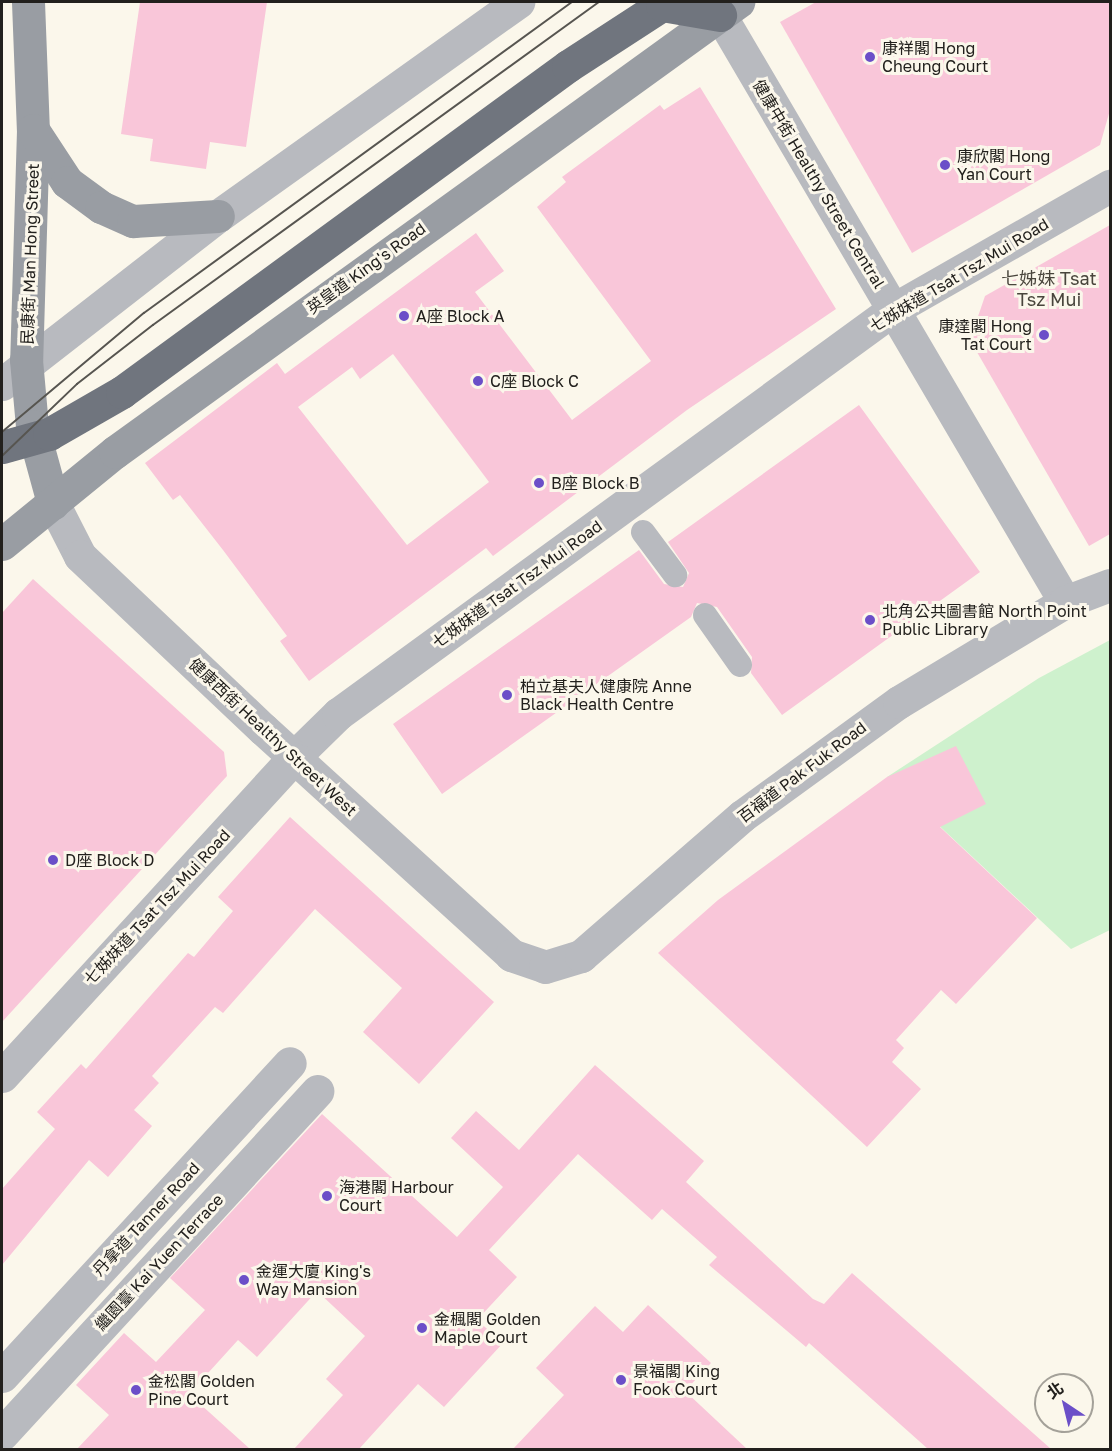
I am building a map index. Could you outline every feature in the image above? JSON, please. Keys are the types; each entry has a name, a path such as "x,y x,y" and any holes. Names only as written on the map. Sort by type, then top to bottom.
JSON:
{"highway":[{"path":"2,447 49,434 122,392 485,126 662,5 729,8"}],"main road":[{"name":"民康街 Man Hong Street","path":"28,2 33,130 26,360 33,426 53,503"},
{"name":"英皇道 King's Road","path":"2,544 283,328 729,8"},
{"path":"33,130 67,182 101,207 133,220 218,216"}],"street":[{"path":"2,384 26,360 218,216 518,2"},
{"name":"健康中街 Healthy Street Central","path":"729,8 894,309 1065,602"},
{"name":"七姊妹道 Tsat Tsz Mui Road","path":"2,1076 294,758 338,714 894,309 1110,186"},
{"name":"健康西街 Healthy Street West","path":"53,503 80,556 294,758 511,955"},
{"path":"643,532 675,575"},
{"name":"百福道 Pak Fuk Road","path":"511,955 546,967 581,956 793,777 899,702 1065,602 1110,585"},
{"path":"705,615 740,665"},
{"name":"丹拿道 Tanner Road","path":"2,1376 290,1062"},
{"name":"繼園臺 Kai Yuen Terrace","path":"2,1434 317,1091"}],"green space":[{"path":"1110,640 1110,930 1071,949 887,777 1039,678"}],"building":[{"path":"140,2 267,2 246,147 210,142 206,169 150,161 153,139 121,134"},
{"path":"816,2 1110,2 1110,110 1100,145 912,253 780,22"},
{"path":"700,87 836,309 687,410 493,556 486,548 309,681 280,641 287,636 223,550 180,495 173,500 145,463 277,363 285,374 476,233 504,271 475,292 572,420 651,361 537,207 566,182 562,177 660,105 664,110","holes":["393,354 489,482 407,545 298,407 352,367 360,379"]},
{"path":"1110,225 1110,534 1089,546 970,340 985,296"},
{"path":"859,405 980,572 782,715 751,673 752,657 717,607 697,603 691,617 442,794 393,724 639,550 664,584 683,587 689,573 668,542"},
{"path":"33,579 224,752 227,776 2,1022 2,613"},
{"path":"956,746 986,804 940,827 1037,918 956,1004 941,990 896,1040 904,1048 892,1062 921,1089 867,1147 658,953 718,900 887,777"},
{"path":"290,817 494,1002 419,1084 363,1032 402,988 315,909 223,1013 215,1007 152,1076 159,1083 134,1110 152,1126 108,1177 89,1160 2,1265 2,1189 55,1129 37,1112 81,1064 86,1069 188,953 194,957 233,911 218,897"},
{"path":"595,1065 704,1161 686,1182 813,1299 824,1304 852,1273 1051,1449 928,1449 809,1343 806,1347 709,1265 717,1257 662,1209 652,1220 578,1154 489,1250 517,1277 477,1320 503,1343 444,1407 418,1384 359,1449 294,1449 343,1395 326,1379 365,1336 317,1291 257,1357 238,1340 189,1394 250,1449 77,1449 109,1415 76,1385 124,1333 156,1362 205,1310 170,1278 322,1114 457,1237 503,1187 451,1138 476,1111 519,1150"},
{"name":"景福閣 King Fook Court","path":"648,1305 711,1363 685,1391 747,1449 513,1449 564,1395 536,1368 595,1306 623,1332"}],"tram line":[{"path":"2,432 144,313 572,2"},
{"path":"2,456 77,384 153,325 599,2"}],"place":[{"name":"康祥閣 Hong Cheung Court","path":"870,57"},
{"name":"康欣閣 Hong Yan Court","path":"945,165"},
{"name":"A座 Block A","path":"404,316"},
{"name":"康達閣 Hong Tat Court","path":"1044,335"},
{"name":"C座 Block C","path":"478,381"},
{"name":"B座 Block B","path":"539,483"},
{"name":"北角公共圖書館 North Point Public Library","path":"870,620"},
{"name":"柏立基夫人健康院 Anne Black Health Centre","path":"507,695"},
{"name":"D座 Block D","path":"53,860"},
{"name":"海港閣 Harbour Court","path":"327,1196"},
{"name":"金運大廈 King's Way Mansion","path":"244,1280"},
{"name":"金楓閣 Golden Maple Court","path":"422,1328"},
{"name":"景福閣 King Fook Court","path":"621,1380"},
{"name":"金松閣 Golden Pine Court","path":"136,1390"}],"district":[{"name":"七姊妹 Tsat Tsz Mui","path":"1049,289"}]}
